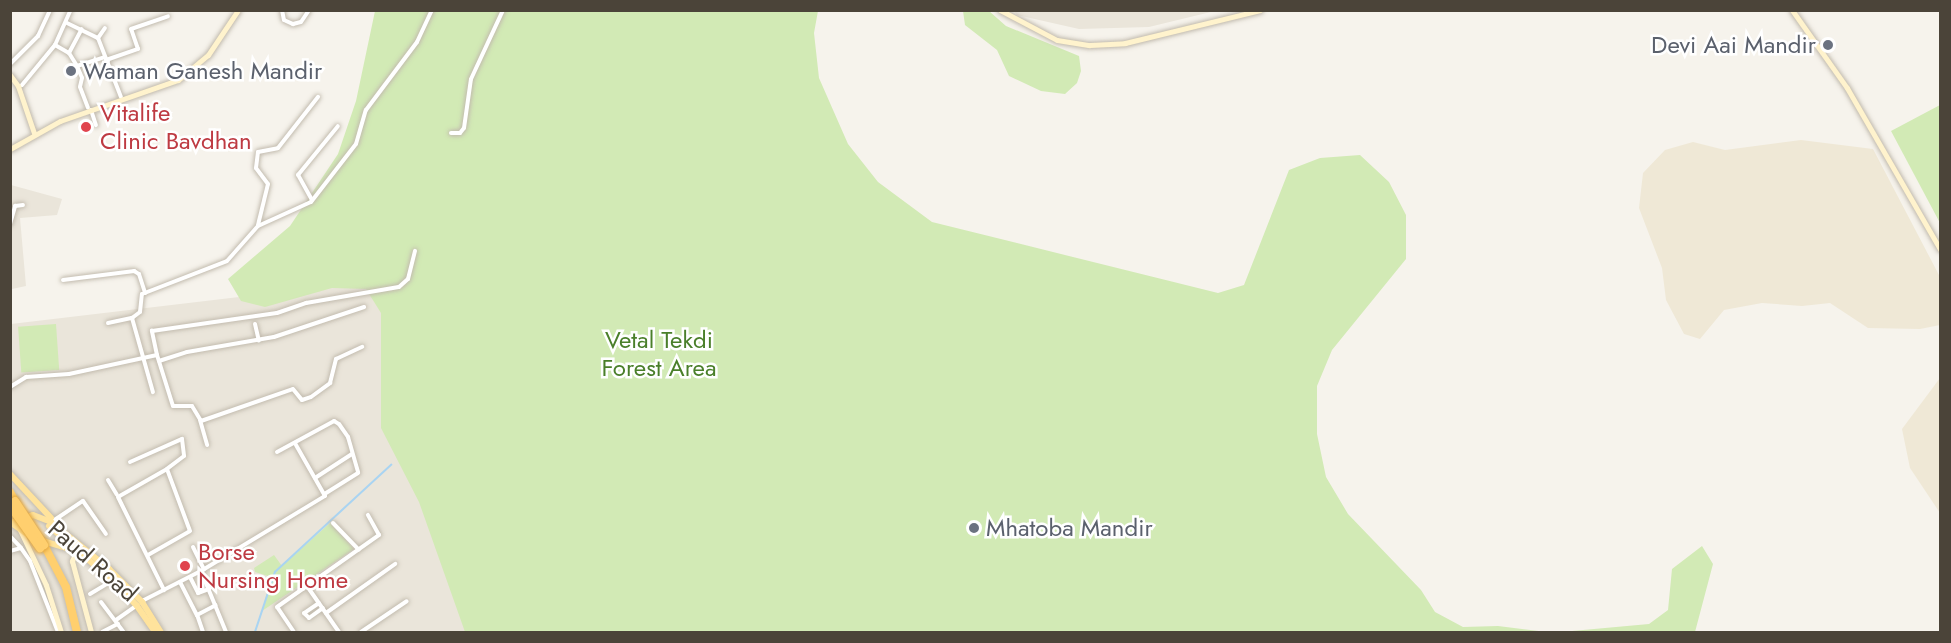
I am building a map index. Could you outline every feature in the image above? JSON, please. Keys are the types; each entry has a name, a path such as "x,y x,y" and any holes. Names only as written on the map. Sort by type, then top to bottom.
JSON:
{"highway":[{"path":"12,498 24,530"},
{"path":"12,498 66,587 77,633"},
{"path":"11,521 42,546 61,589 72,633"}],"main road":[{"path":"89,109 178,80 208,55 238,10"},
{"path":"1000,10 1057,40 1090,45 1125,43 1260,10"},
{"path":"1792,10 1847,88 1941,249"},
{"path":"10,75 18,86 33,132"},
{"path":"10,147 33,132 121,97 133,95"},
{"path":"10,474 70,538"},
{"name":"Paud Road","path":"11,521 38,516 70,538 139,604 161,633"},
{"name":"Paud Road","path":"11,521 41,521 139,604 154,633"},
{"path":"24,530 56,618 59,633"},
{"name":"Paud Road","path":"24,530 38,540 76,551"},
{"path":"76,551 72,561 91,633"}],"street":[{"path":"10,64 38,36 50,10"},
{"path":"282,10 284,20 293,24 301,22 309,10"},
{"path":"145,293 227,261 258,226 312,200 356,144 366,110 417,42 432,10"},
{"path":"451,133 460,133 464,128 471,79 503,10"},
{"path":"22,85 55,45 67,23 70,11"},
{"path":"77,66 138,49 131,29 168,16"},
{"path":"67,23 98,38 121,97"},
{"path":"98,38 105,28"},
{"path":"69,53 82,29"},
{"path":"55,45 69,53 77,66 96,125"},
{"path":"258,226 268,183 256,168 258,152 278,148 318,97"},
{"path":"312,200 298,175 338,126"},
{"path":"10,224 15,206 23,205"},
{"path":"207,445 200,420 192,406 173,406 152,332 264,315 306,303 399,287 408,279 415,251"},
{"path":"63,280 134,271 140,274 145,293 140,312 132,318 108,323"},
{"path":"10,387 26,377 69,374 145,358 158,358 259,341 364,308"},
{"path":"132,318 153,392"},
{"path":"255,324 259,341"},
{"path":"200,420 293,389 302,400 311,397 330,383 336,358 362,347"},
{"path":"102,633 139,604 202,571 358,473 345,431 334,421 296,446 277,453"},
{"path":"118,496 167,469 184,456 182,439 130,462"},
{"path":"296,446 325,495"},
{"path":"314,478 352,454"},
{"path":"148,555 190,531 167,469"},
{"path":"108,480 164,590"},
{"path":"53,520 83,501 106,534"},
{"path":"294,633 277,608 380,534 368,515"},
{"path":"333,523 359,550"},
{"path":"10,536 21,548 56,618"},
{"path":"193,547 226,633"},
{"path":"10,551 21,548"},
{"path":"326,613 395,564"},
{"path":"190,577 198,593 209,589"},
{"path":"90,594 112,580"},
{"path":"180,582 197,615 203,633"},
{"path":"307,586 339,633"},
{"path":"361,633 407,601"},
{"path":"101,602 124,632"},
{"path":"318,604 304,613 309,618 321,609"},
{"path":"197,615 216,605"}],"shaded area":[{"path":"1014,11 1215,11 1149,27 1079,29 1017,15"},
{"path":"1801,140 1873,149 1940,277 1940,325 1920,329 1868,328 1830,303 1802,306 1762,303 1724,310 1700,339 1684,334 1666,300 1662,268 1639,208 1643,173 1665,150 1693,142 1725,150"},
{"path":"11,185 62,199 57,215 20,218 26,286 12,289"},
{"path":"383,280 476,632 11,632 11,324"},
{"path":"1940,378 1940,513 1910,468 1902,429"}],"green space":[{"name":"Vetal Tekdi Forest Area","path":"375,11 818,11 814,33 819,78 848,144 878,182 932,222 1218,293 1244,285 1289,170 1320,158 1360,155 1389,182 1406,215 1406,259 1332,350 1317,386 1317,434 1326,477 1348,514 1421,590 1435,612 1463,627 1498,626 1547,632 465,632 419,502 381,428 381,313 366,289 332,288 265,307 241,301 228,279 290,226 338,154 356,101"},
{"path":"963,11 989,11 1006,26 1079,56 1081,71 1077,83 1065,94 1041,91 1009,76 997,50 965,25"},
{"path":"1940,105 1940,223 1891,131"},
{"path":"56,324 59,370 21,373 18,327"},
{"path":"330,523 354,549 262,611 271,577 255,572 254,568 274,555 282,566"},
{"path":"1702,546 1713,564 1695,632 1561,632 1649,624 1668,610 1672,569"}],"waterway":[{"path":"255,632 275,572 391,465"}],"place":[{"name":"Devi Aai Mandir","path":"1828,45"},
{"name":"Waman Ganesh Mandir","path":"71,71"},
{"name":"Vitalife Clinic Bavdhan","path":"86,127"},
{"name":"Mhatoba Mandir","path":"974,528"},
{"name":"Borse Nursing Home","path":"185,566"}]}
